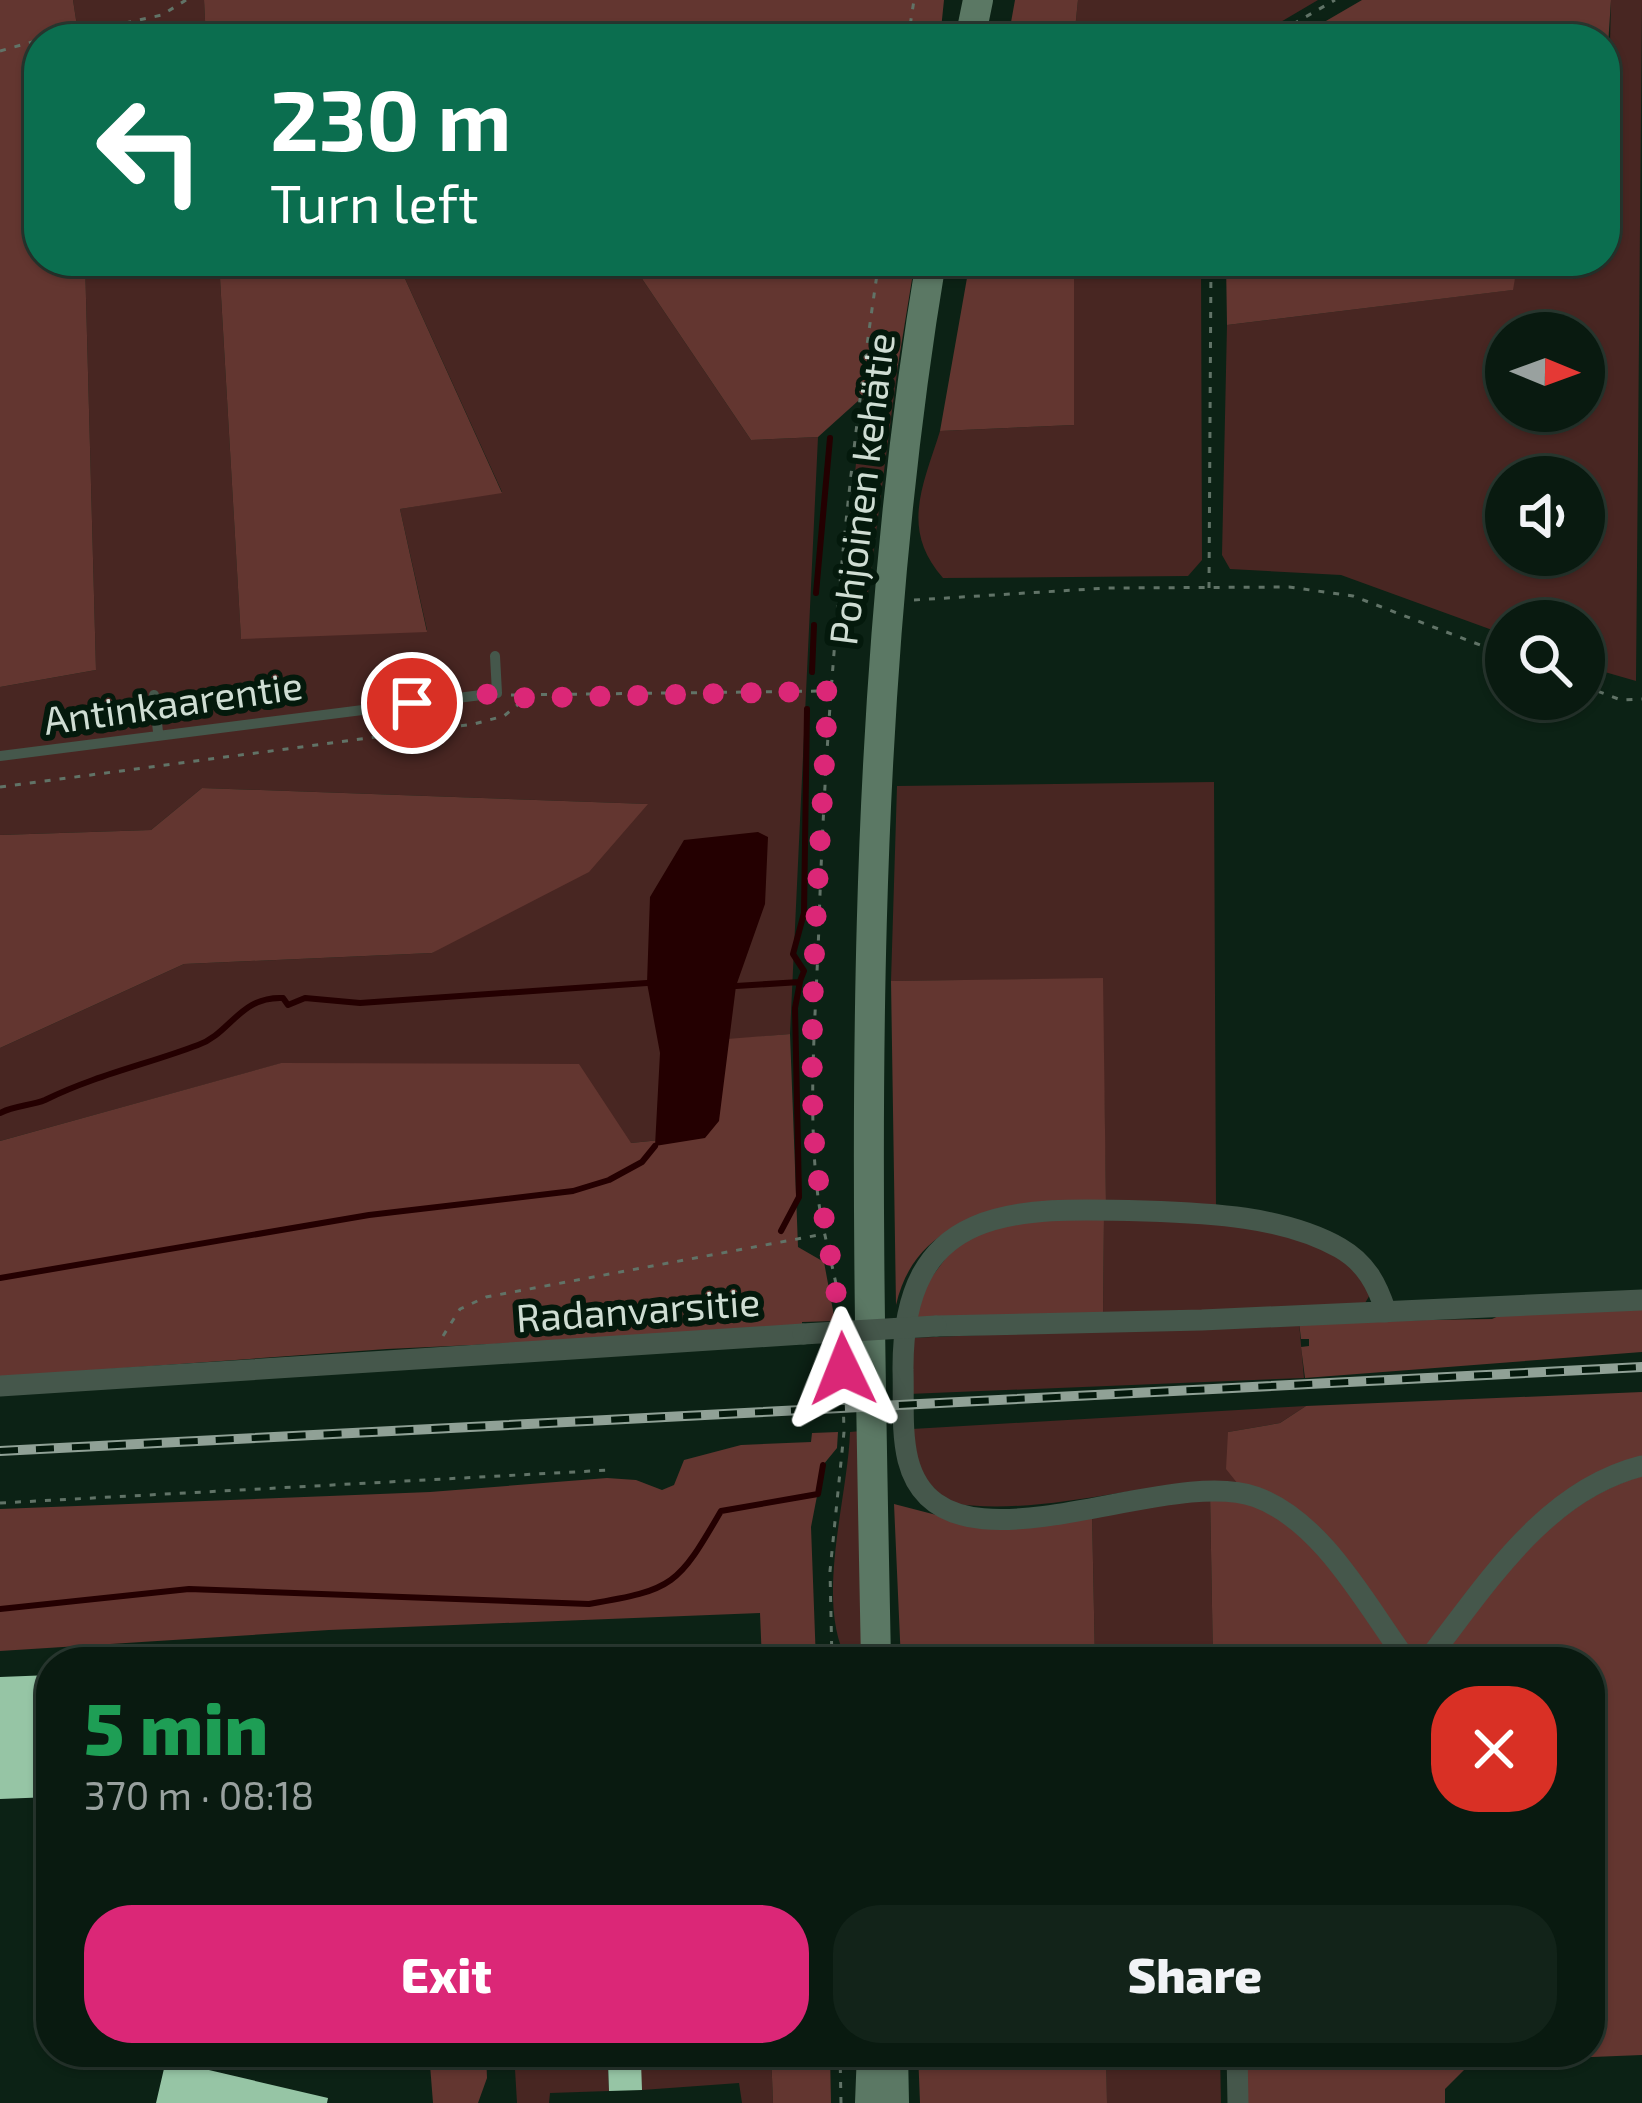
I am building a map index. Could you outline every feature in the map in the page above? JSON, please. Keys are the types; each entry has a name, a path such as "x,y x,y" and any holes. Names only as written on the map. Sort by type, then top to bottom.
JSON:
{"main road":[{"name":"Pohjoinen kehätie","path":"876,1647 868,920 885,602 929,276"},
{"path":"870,2103 871,2067"},
{"path":"893,2067 894,2103"}],"street":[{"path":"1386,1312 1378,1284 1350,1255 1304,1233 1262,1222 1106,1210 992,1220 953,1237 916,1281 904,1331 904,1430 906,1455 922,1490 943,1510 966,1516 1029,1520 1177,1490 1234,1490 1262,1499 1291,1516 1340,1568 1397,1647"},
{"name":"Radanvarsitie","path":"0,1386 937,1326 1642,1300"},
{"path":"1438,1647 1494,1576 1564,1501 1642,1466"},
{"path":"1237,2067 1238,2103"}],"lane":[{"path":"495,656 497,693"},
{"name":"Antinkaarentie","path":"0,756 158,732 497,693"},
{"path":"154,695 158,732"}],"path":[{"path":"121,24 162,15 186,0"},
{"path":"1293,24 1335,0"},
{"path":"842,1320 812,1112 828,691 843,514 877,276"},
{"path":"1209,588 1211,276"},
{"path":"885,602 1289,587 1353,596 1485,648"},
{"path":"497,693 526,698 828,691"},
{"path":"1605,694 1621,700 1642,699"},
{"path":"0,787 474,724 504,716 526,698"},
{"path":"427,1360 460,1309 486,1298 826,1233"},
{"path":"832,1647 830,1571 844,1432 842,1341"},
{"path":"0,1503 610,1470"},
{"path":"840,2067 841,2103"}],"shaded area":[{"path":"0,0 73,0 77,24 24,24 24,276 85,276 96,670 0,687"},
{"path":"73,0 204,0 205,24 77,24"},
{"path":"204,0 944,0 942,24 205,24"},
{"path":"1015,0 1078,0 1076,24 1011,24"},
{"path":"1078,0 1318,0 1277,24 1076,24"},
{"path":"1362,0 1611,0 1609,24 1321,24"},
{"path":"1611,0 1642,0 1636,681 1605,672 1605,600 1485,600 1485,627 1341,575 1230,569 1222,555 1227,325 1512,290 1515,276 1620,276 1620,24 1610,24"},
{"path":"85,276 220,276 241,638 427,630 400,509 502,492 404,276 640,276 751,440 818,437 790,1034 715,1041 670,1139 631,1143 282,1063 0,1141 0,1048 184,964 432,953 647,804 202,788 151,830 0,835 0,687 96,670"},
{"path":"220,276 404,276 502,493 400,509 427,632 241,639"},
{"path":"640,276 913,276 898,365 818,437 751,440"},
{"path":"967,276 1074,276 1074,425 940,431"},
{"path":"1074,276 1201,276 1202,560 1188,576 943,578 922,542 919,524 922,489 940,431 1074,425"},
{"path":"1226,276 1515,276 1513,290 1227,325"},
{"path":"898,365 868,593 861,599 842,596 863,397"},
{"path":"1214,782 1216,1207 1106,1204 1102,979 891,981 897,786"},
{"path":"202,788 648,804 589,872 432,953 184,964 0,1048 0,835 151,830"},
{"path":"758,832 768,837 765,904 736,986 719,1121 705,1138 655,1146 660,1053 647,983 650,897 684,840"},
{"path":"1103,978 1106,1204 1009,1211 950,1230 927,1247 908,1272 896,1305 891,981"},
{"path":"790,1034 798,1247 824,1262 835,1321 802,1322 802,1330 387,1349 0,1377 0,1141 281,1063 579,1064 631,1143 670,1139 715,1040"},
{"path":"1104,1215 1213,1221 1291,1234 1324,1247 1352,1267 1371,1293 1362,1308 1103,1317"},
{"path":"1104,1215 1103,1317 911,1317 913,1302 960,1239 1008,1223"},
{"path":"1642,1308 1642,1352 1305,1378 1301,1347 1309,1346 1309,1339 1301,1339 1299,1322 1492,1319 1505,1313"},
{"path":"1299,1322 1304,1378 908,1394 910,1338"},
{"path":"1642,1392 1642,1458 1572,1489 1544,1510 1496,1559 1429,1647 1406,1647 1337,1557 1238,1484 1226,1469 1228,1432 1280,1423 1306,1406"},
{"path":"1306,1406 1280,1423 1228,1432 1238,1484 1165,1487 1023,1506 947,1503 918,1470 912,1429"},
{"path":"861,1431 864,1647 842,1647 834,1610 850,1432"},
{"path":"838,1432 837,1448 823,1465 811,1527 815,1647 761,1647 760,1613 329,1630 0,1651 0,1509 430,1492 607,1478 636,1480 662,1490 674,1485 684,1460 741,1445 811,1442 812,1433"},
{"path":"1642,1476 1642,2055 1605,2057 1605,1647 1447,1647 1525,1552 1578,1506"},
{"path":"1210,1493 1213,1647 1095,1647 1092,1513"},
{"path":"1210,1493 1271,1513 1297,1532 1341,1580 1387,1647 1213,1647"},
{"path":"894,1504 975,1525 1092,1513 1095,1647 900,1647"},
{"path":"430,2067 487,2067 478,2103 433,2103"},
{"path":"515,2067 608,2067 609,2091 550,2093 549,2103 517,2103"},
{"path":"613,2067 772,2067 773,2103 742,2103 739,2083 642,2090"},
{"path":"772,2067 830,2067 831,2103 773,2103"},
{"path":"919,2067 1106,2067 1107,2103 920,2103"},
{"path":"1106,2067 1220,2067 1221,2103 1107,2103"},
{"path":"1247,2067 1467,2067 1445,2089 1445,2103 1247,2103"}],"building":[{"path":"36,1676 36,1798 0,1799 0,1677"},
{"path":"164,2067 196,2067 328,2098 327,2103 156,2103"},
{"path":"608,2067 641,2067 642,2090 609,2091"}],"waterway":[{"path":"816,593 830,438"},
{"path":"812,672 814,625"},
{"path":"800,981 804,971 793,954 804,913 807,709"},
{"path":"736,986 800,982 795,1008 799,1197 781,1231"},
{"path":"0,1113 198,1045 246,1009 268,999 283,998 288,1005 305,998 360,1003 647,983"},
{"path":"0,1278 369,1215 573,1191 609,1180 642,1162 655,1146"},
{"path":"0,1609 189,1589 589,1604 639,1594 671,1580 694,1555 721,1511 818,1494 823,1465"}],"railway":[{"path":"0,1451 1642,1367"}],"route":[{"path":"412,703 497,693 526,698 828,691 812,1112 818,1200 842,1320 843,1369"}]}
